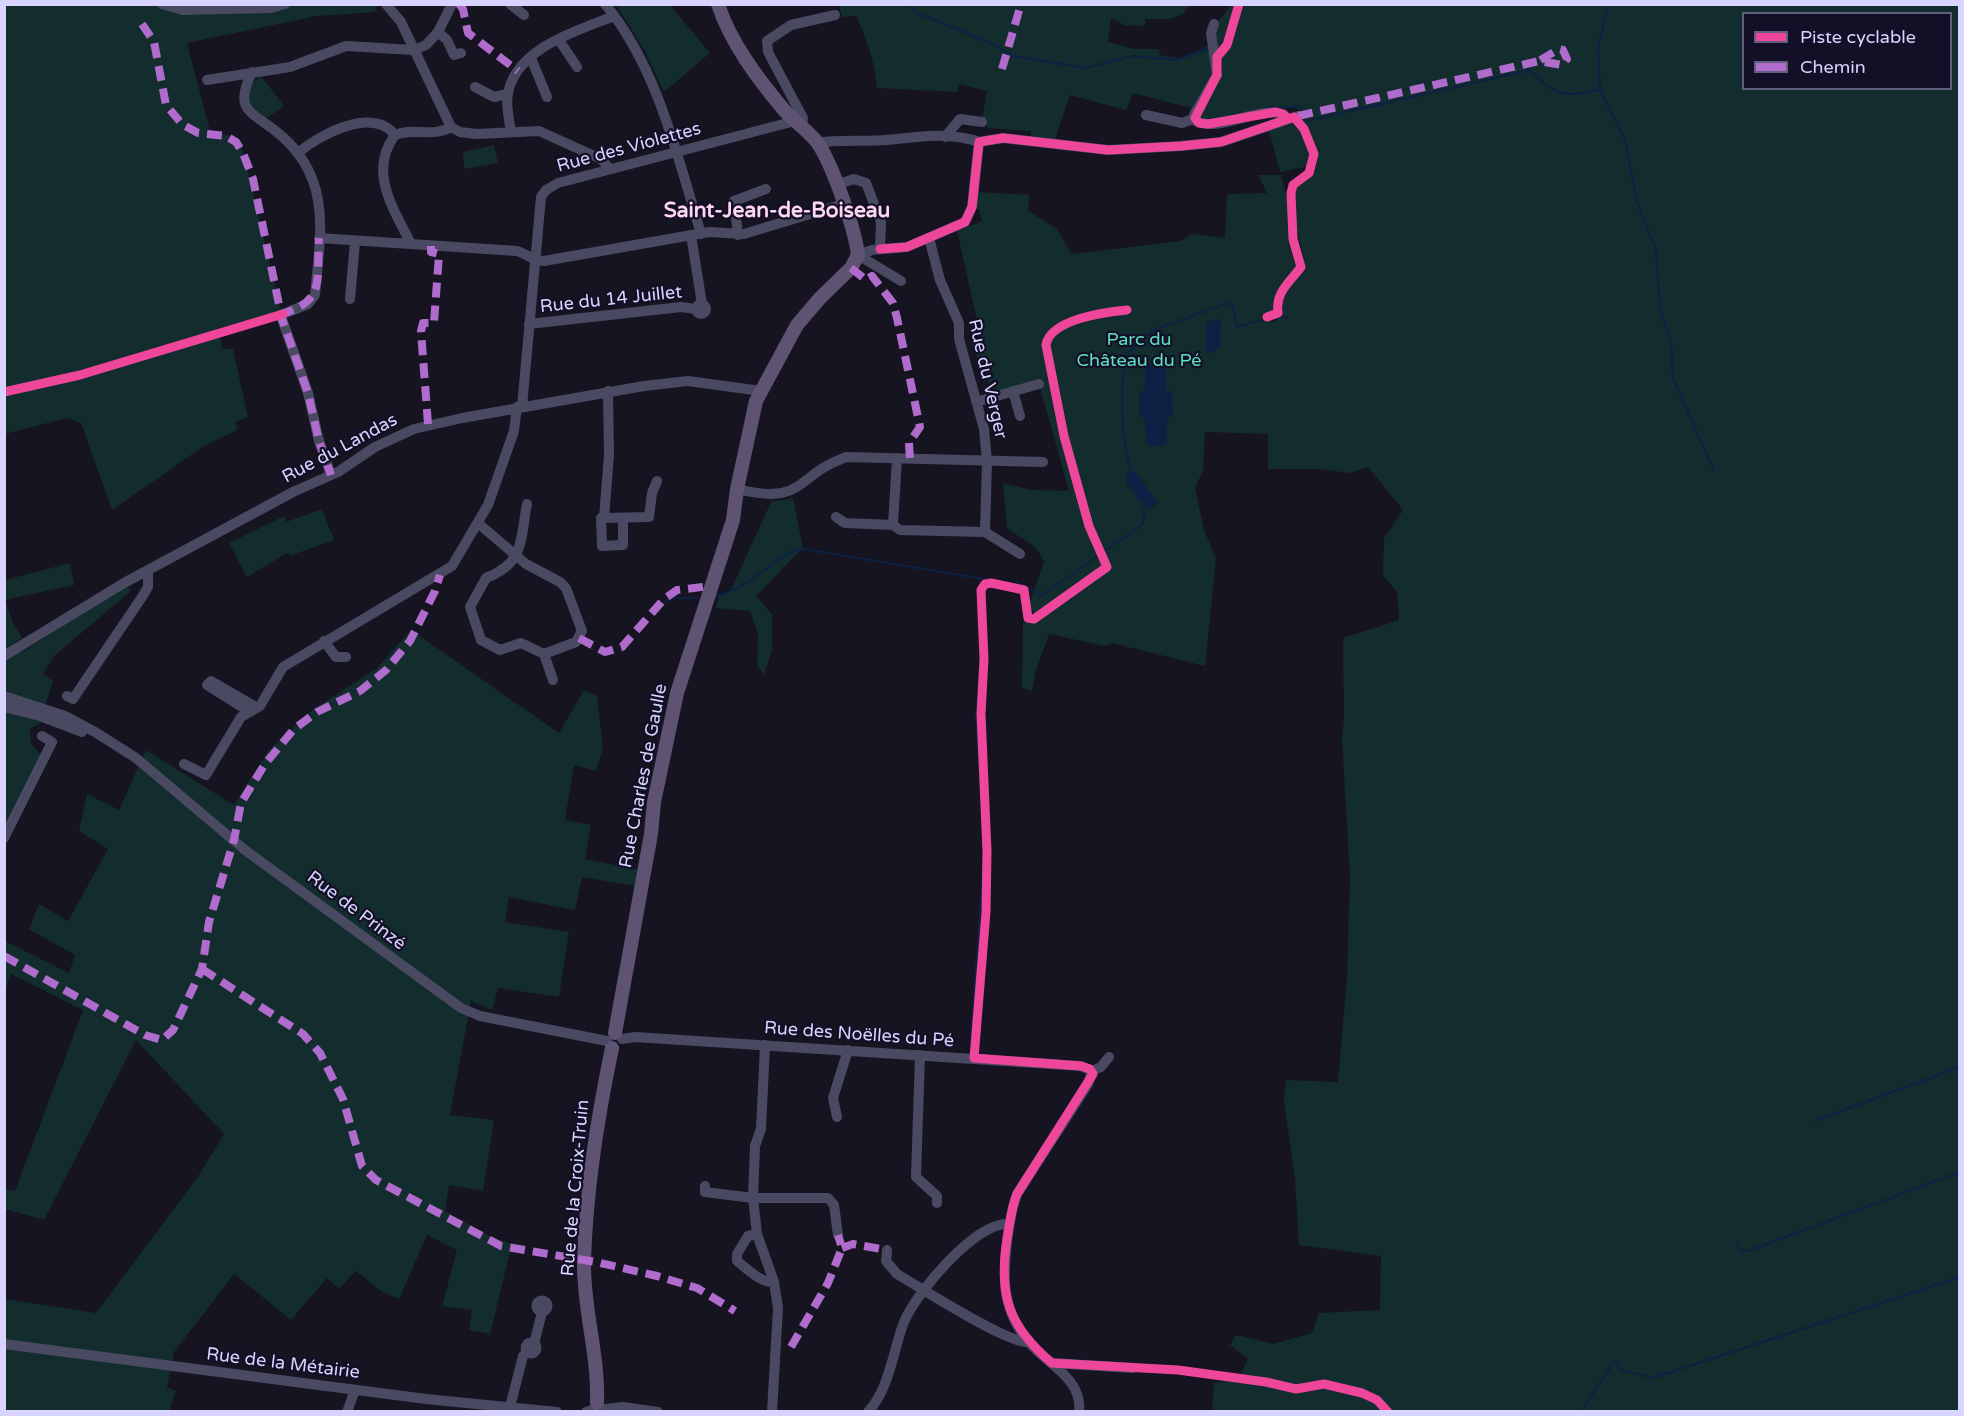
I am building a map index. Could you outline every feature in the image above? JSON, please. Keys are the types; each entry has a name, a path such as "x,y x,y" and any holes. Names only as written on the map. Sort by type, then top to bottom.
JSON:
{"main road":[{"path":"718,4 742,52 766,86 817,143 843,204 858,255"},
{"name":"Rue Charles de Gaulle","path":"614,1040 651,834 654,802 677,693 730,527 761,391 797,325 820,297 851,268 858,255"},
{"name":"Rue de la Croix-Truin","path":"596,1409 585,1303 584,1261 600,1106 614,1040"}],"street":[{"path":"162,4 182,10 271,8 285,4"},
{"path":"386,4 401,22 451,127 460,132 476,134 539,131 588,153 605,170"},
{"path":"207,80 290,67 346,46 414,50 426,45 438,32 452,4"},
{"path":"510,4 524,15"},
{"path":"605,4 635,48 662,124 677,151 696,234"},
{"path":"799,124 803,118 768,52 767,41 791,25 836,15"},
{"path":"511,132 508,94 518,71 531,58 558,40 614,16"},
{"path":"1146,115 1182,123 1194,118 1217,75 1211,33 1214,24"},
{"path":"438,32 447,40 454,56 461,53"},
{"path":"558,40 577,67"},
{"path":"531,58 547,97"},
{"path":"252,72 243,94 248,111 280,134 298,153 312,178 318,198 319,238 315,295 308,304 283,314 282,319 308,393 319,441 331,475"},
{"path":"475,87 494,97 508,94"},
{"path":"817,143 890,140 912,136 967,138 979,142 1003,138 1108,150 1221,142 1292,117 1276,112 1209,124 1199,123 1194,118"},
{"path":"945,137 960,119 982,122"},
{"path":"298,153 324,134 354,124 386,127 394,135"},
{"name":"Rue des Violettes","path":"184,764 206,775 241,717 261,706 283,667 452,566 479,524 506,456 519,407 541,196 546,190 558,183 677,151 799,124"},
{"path":"411,244 389,201 383,176 384,160 394,135 401,132 444,131 451,127"},
{"path":"858,255 880,249 896,250 957,227 969,217 979,142"},
{"path":"836,185 854,179 867,183 881,222 880,249"},
{"path":"738,235 734,201 766,189"},
{"path":"319,238 517,251 527,254 534,260 577,257 696,234 738,235 843,204"},
{"name":"Rue du 14 Juillet","path":"529,324 699,307 696,234"},
{"name":"Rue du Verger","path":"928,238 939,280 959,323 959,339 984,429 987,461 985,532"},
{"path":"350,300 355,242"},
{"path":"858,255 901,281"},
{"name":"Rue du Landas","path":"5,656 124,583 245,517 331,475 375,447 414,429 608,391 688,381 761,391"},
{"path":"976,402 1039,384"},
{"path":"608,391 609,455 604,518 601,518 602,546 623,545 623,518"},
{"path":"1013,391 1020,416"},
{"path":"737,489 761,495 781,494 797,488 829,465 846,457 1044,462"},
{"path":"893,525 897,458"},
{"path":"604,518 649,517 652,493 657,481"},
{"path":"527,504 517,557 502,572 486,578 470,607 481,640 500,650 521,642 544,654 553,680"},
{"path":"836,517 845,523 893,525 900,530 985,532 1020,554"},
{"path":"479,524 517,557 556,579 566,588 582,631 576,642 544,654"},
{"path":"68,696 73,699 148,587 148,571"},
{"path":"324,641 336,657 346,657"},
{"name":"Rue de Prinzé","path":"4,696 65,716 95,732 153,772 245,850 461,1008 489,1018 614,1040"},
{"name":"Rue de Prinzé","path":"4,707 40,716 115,746"},
{"path":"4,838 52,742 42,736"},
{"name":"Rue des Noëlles du Pé","path":"614,1040 635,1037 848,1050 1081,1066 1092,1071"},
{"path":"765,1045 761,1129 755,1146 753,1198 757,1234 774,1282 778,1308 772,1412"},
{"path":"837,1117 833,1108 833,1098 848,1050"},
{"path":"920,1055 916,1177 937,1196 937,1203"},
{"path":"1079,1412 1080,1400 1070,1380 1028,1342 1011,1309 1004,1287 1002,1269 1009,1224 1017,1194 1088,1084 1092,1071 1101,1067 1109,1057"},
{"path":"705,1186 705,1192 753,1198 828,1198 834,1205 838,1234"},
{"path":"868,1412 884,1383 910,1309 924,1290 969,1241 996,1225 1009,1224"},
{"path":"757,1234 748,1236 737,1254 737,1261 768,1283 774,1282"},
{"path":"887,1250 886,1261 897,1274 1018,1341 1028,1342"},
{"path":"510,1407 523,1356 531,1348 543,1300"},
{"name":"Rue de la Métairie","path":"4,1344 426,1399 557,1412"},
{"path":"1052,1363 1133,1368"},
{"path":"347,1412 355,1390"},
{"path":"422,1411 426,1399"},
{"path":"596,1409 623,1407 658,1412"}],"green space":[{"path":"4,5 377,5 375,12 317,16 187,43 210,131 229,135 242,147 281,310 276,314 218,328 222,349 233,349 248,417 236,422 237,430 204,446 112,510 81,423 67,418 5,434"},
{"path":"616,5 670,5 710,53 664,92 645,51"},
{"name":"Parc du Château du Pé","path":"839,5 1190,5 1176,17 1146,19 1145,26 1124,25 1111,18 1108,42 1135,49 1159,49 1160,55 1182,59 1215,42 1216,24 1231,5 1959,5 1959,1411 1212,1411 1214,1383 1238,1379 1248,1359 1230,1345 1236,1335 1273,1344 1312,1333 1319,1313 1380,1310 1381,1256 1299,1245 1295,1179 1284,1100 1286,1080 1338,1082 1347,978 1350,876 1342,739 1343,638 1399,620 1397,592 1383,576 1384,538 1403,510 1368,467 1350,473 1319,469 1268,469 1268,434 1205,432 1203,471 1195,487 1204,530 1216,559 1205,666 1112,643 1105,646 1049,634 1036,670 1032,691 1022,688 1023,622 1039,620 1029,606 1044,561 1036,548 1007,528 1003,484 1033,490 1069,491 1038,380 993,393 970,342 981,338 957,231 982,221 977,205 978,192 1029,195 1028,211 1056,228 1072,254 1180,241 1192,234 1225,238 1227,194 1267,193 1258,175 1281,175 1288,201 1290,239 1300,266 1276,298 1276,313 1271,316 1273,322 1282,316 1282,301 1305,266 1293,203 1296,188 1313,166 1316,150 1297,108 1274,108 1207,121 1189,111 1191,108 1133,93 1126,110 1070,95 1055,139 1031,136 1031,131 988,128 982,120 987,91 959,84 957,92 877,88 870,51 856,16 842,17"},
{"path":"261,76 284,106 266,119 257,114 248,100 251,84"},
{"path":"1296,123 1308,143 1309,166 1280,172 1269,130"},
{"path":"494,145 498,163 464,169 463,152"},
{"path":"793,498 803,548 756,596 772,614 772,650 764,675 757,665 758,634 750,611 716,608 719,595 730,592 771,502"},
{"path":"322,509 334,540 292,555 287,553 247,577 229,543 284,516 286,522"},
{"path":"70,563 74,585 5,600 5,580"},
{"path":"127,585 131,591 54,656 43,674 53,681 40,723 30,729 31,744 41,755 5,828 5,600 13,623 22,638 14,643 22,652"},
{"path":"411,630 559,733 584,690 597,696 603,749 596,771 574,765 565,820 591,825 585,859 640,870 636,886 582,877 575,910 509,897 505,922 569,932 559,997 498,988 492,1010 471,1001 450,1115 494,1120 483,1191 449,1185 445,1211 487,1235 512,1244 490,1334 469,1330 472,1310 442,1306 457,1250 427,1235 399,1299 381,1291 356,1271 339,1289 327,1278 291,1320 234,1274 174,1352 167,1387 176,1391 169,1411 5,1411 5,1299 96,1313 197,1178 224,1134 136,1040 44,1220 5,1209 5,1189 15,1191 83,1010 11,974 5,991 5,941 69,973 75,955 29,929 39,904 68,921 108,849 79,831 87,794 119,810 146,750 234,805 268,751 311,711 377,668"}],"water":[{"path":"1218,318 1221,321 1220,348 1211,353 1206,352 1206,323"},
{"path":"1148,363 1163,363 1166,366 1166,389 1172,392 1173,415 1167,419 1167,442 1164,445 1149,446 1146,442 1145,419 1139,416 1139,393 1145,389 1145,366"},
{"path":"1134,470 1158,503 1148,510 1125,477"}],"waterway":[{"path":"907,4 917,13 991,43 1013,56 1085,68 1132,56 1177,60 1209,48"},
{"path":"1608,4 1598,48 1600,90 1625,140 1637,202 1656,250 1660,308 1671,344 1673,378 1714,471"},
{"path":"1304,117 1307,121 1530,70 1547,86 1561,93 1577,94 1600,90"},
{"path":"1264,108 1300,106 1302,111"},
{"path":"1220,118 1235,115"},
{"path":"715,597 742,586 790,552 804,549 1026,586 1041,596 1143,524 1143,507 1127,482 1131,469 1124,441 1122,412 1125,355 1154,330 1227,303 1233,306 1237,327 1265,319 1288,317"},
{"path":"971,1040 983,870 983,817 976,718 981,656 978,597 980,579"},
{"path":"665,601 675,598 698,598"},
{"path":"1814,1121 1960,1067"},
{"path":"1737,1243 1742,1251 1748,1251 1960,1172"},
{"path":"1581,1412 1615,1360 1621,1370 1653,1378 1960,1277"}],"marked path":[{"path":"459,4 463,9 468,33 518,71"},
{"path":"1002,69 1021,4"},
{"path":"142,24 154,42 166,105 182,124 198,133 226,136 236,142 243,153 253,179 282,319 308,393 319,441 331,475"},
{"path":"1298,116 1539,61 1562,65 1567,59 1563,50 1559,49 1539,61"},
{"path":"279,315 305,303 312,296 318,278 319,238"},
{"path":"428,424 421,331 423,323 434,323 439,254 431,252 431,246"},
{"path":"851,268 866,280 872,276 893,303 920,427 909,443 910,459"},
{"path":"4,956 145,1035 162,1040 173,1030 202,969 209,922 234,840 241,803 265,764 294,729 317,712 360,691 386,670 410,641 435,591 440,575"},
{"path":"579,638 605,652 622,647 664,599 677,590 710,586"},
{"path":"202,969 303,1034 320,1053 343,1099 362,1166 376,1180 501,1246 596,1262 657,1276 697,1288 735,1311"},
{"path":"791,1347 828,1283 842,1248 838,1235"},
{"path":"842,1248 853,1244 887,1250"}],"cycle path":[{"path":"1239,4 1227,45 1217,57 1217,75 1195,118 1199,123 1208,124 1276,112 1287,118"},
{"path":"880,249 907,247 965,222 972,207 979,142 1003,138 1108,150 1181,146 1221,142 1294,117 1304,129 1314,154 1309,173 1293,185 1291,193 1293,239 1301,267 1281,293 1278,313 1267,317"},
{"path":"1127,310 1093,315 1068,323 1057,329 1050,336 1046,345 1064,436 1089,526 1107,567 1034,619 1028,618 1024,590 991,583 985,584 981,590 984,659 981,714 987,851 986,912 974,1058 1081,1066 1090,1069 1093,1074 1017,1194 1007,1239 1004,1277 1006,1293 1016,1323 1037,1350 1052,1363 1178,1370 1266,1382 1296,1389 1324,1384 1362,1393 1377,1400 1388,1412"},
{"path":"4,392 80,375 283,314"}],"district":[{"name":"Saint-Jean-de-Boiseau","path":"777,211"}]}
